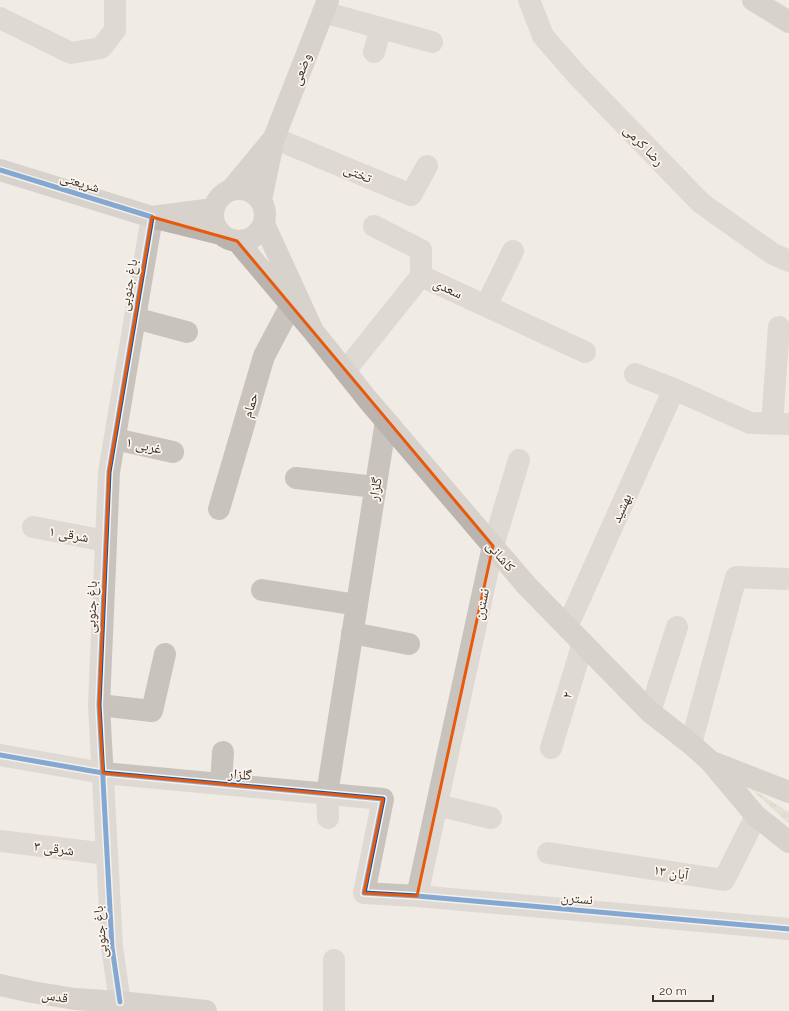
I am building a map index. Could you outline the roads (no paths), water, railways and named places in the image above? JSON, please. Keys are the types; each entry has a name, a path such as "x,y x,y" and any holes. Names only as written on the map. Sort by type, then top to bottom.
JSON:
{"street":[{"path":"0,18 71,53 101,48 114,30 115,0"},
{"name":"رضا کرمی","path":"529,0 543,36 567,64 701,203 773,254 789,261"},
{"path":"753,0 789,22"},
{"path":"326,6 381,28 432,42"},
{"name":"وضعی","path":"274,138 326,6"},
{"path":"374,52 381,28"},
{"path":"231,190 274,138"},
{"path":"261,200 274,138"},
{"name":"تختی","path":"274,138 411,195 427,166"},
{"name":"شریعتی","path":"0,170 152,217 229,238"},
{"path":"229,238 246,240 254,236 264,224 265,215 261,200 248,190 231,190 223,194 213,209 213,218 216,227 229,238 313,331"},
{"path":"152,217 213,209"},
{"name":"باغ جنوبی","path":"120,1002 112,947 99,705 109,472 152,217"},
{"path":"264,224 313,331"},
{"path":"374,226 420,250 421,276"},
{"path":"486,306 513,251"},
{"name":"سعدی","path":"345,371 421,276 585,352"},
{"name":"حمام","path":"219,509 264,356 291,305"},
{"path":"135,318 187,332"},
{"path":"635,374 674,389 750,423 781,424 779,327"},
{"name":"کاشانی","path":"313,331 386,421 527,586 650,712 710,761"},
{"name":"بهشید","path":"567,627 674,389"},
{"name":"گلزار","path":"328,818 327,794 386,421"},
{"name":"۱ غربی","path":"115,439 173,452"},
{"name":"نسترن","path":"417,896 493,546 519,460"},
{"path":"296,478 375,487"},
{"name":"۱ شرقی","path":"33,527 106,541"},
{"path":"691,744 736,577 786,579"},
{"path":"262,590 357,605"},
{"path":"650,712 677,627"},
{"path":"352,633 408,644"},
{"name":"۲","path":"551,748 583,643"},
{"path":"99,705 152,712 165,654"},
{"path":"221,784 223,752"},
{"name":"گلزار","path":"0,755 103,773 383,799 364,893"},
{"path":"710,761 789,792"},
{"path":"710,761 756,816 789,842"},
{"path":"437,805 490,818"},
{"name":"۱۳ آبان","path":"548,853 724,880 756,816"},
{"name":"۳ شرقی","path":"0,841 107,854"},
{"name":"نسترن","path":"364,893 417,896 789,928"},
{"path":"334,960 334,1011"},
{"name":"قدس","path":"0,985 32,992 74,1005 120,1002 202,1011"}]}
